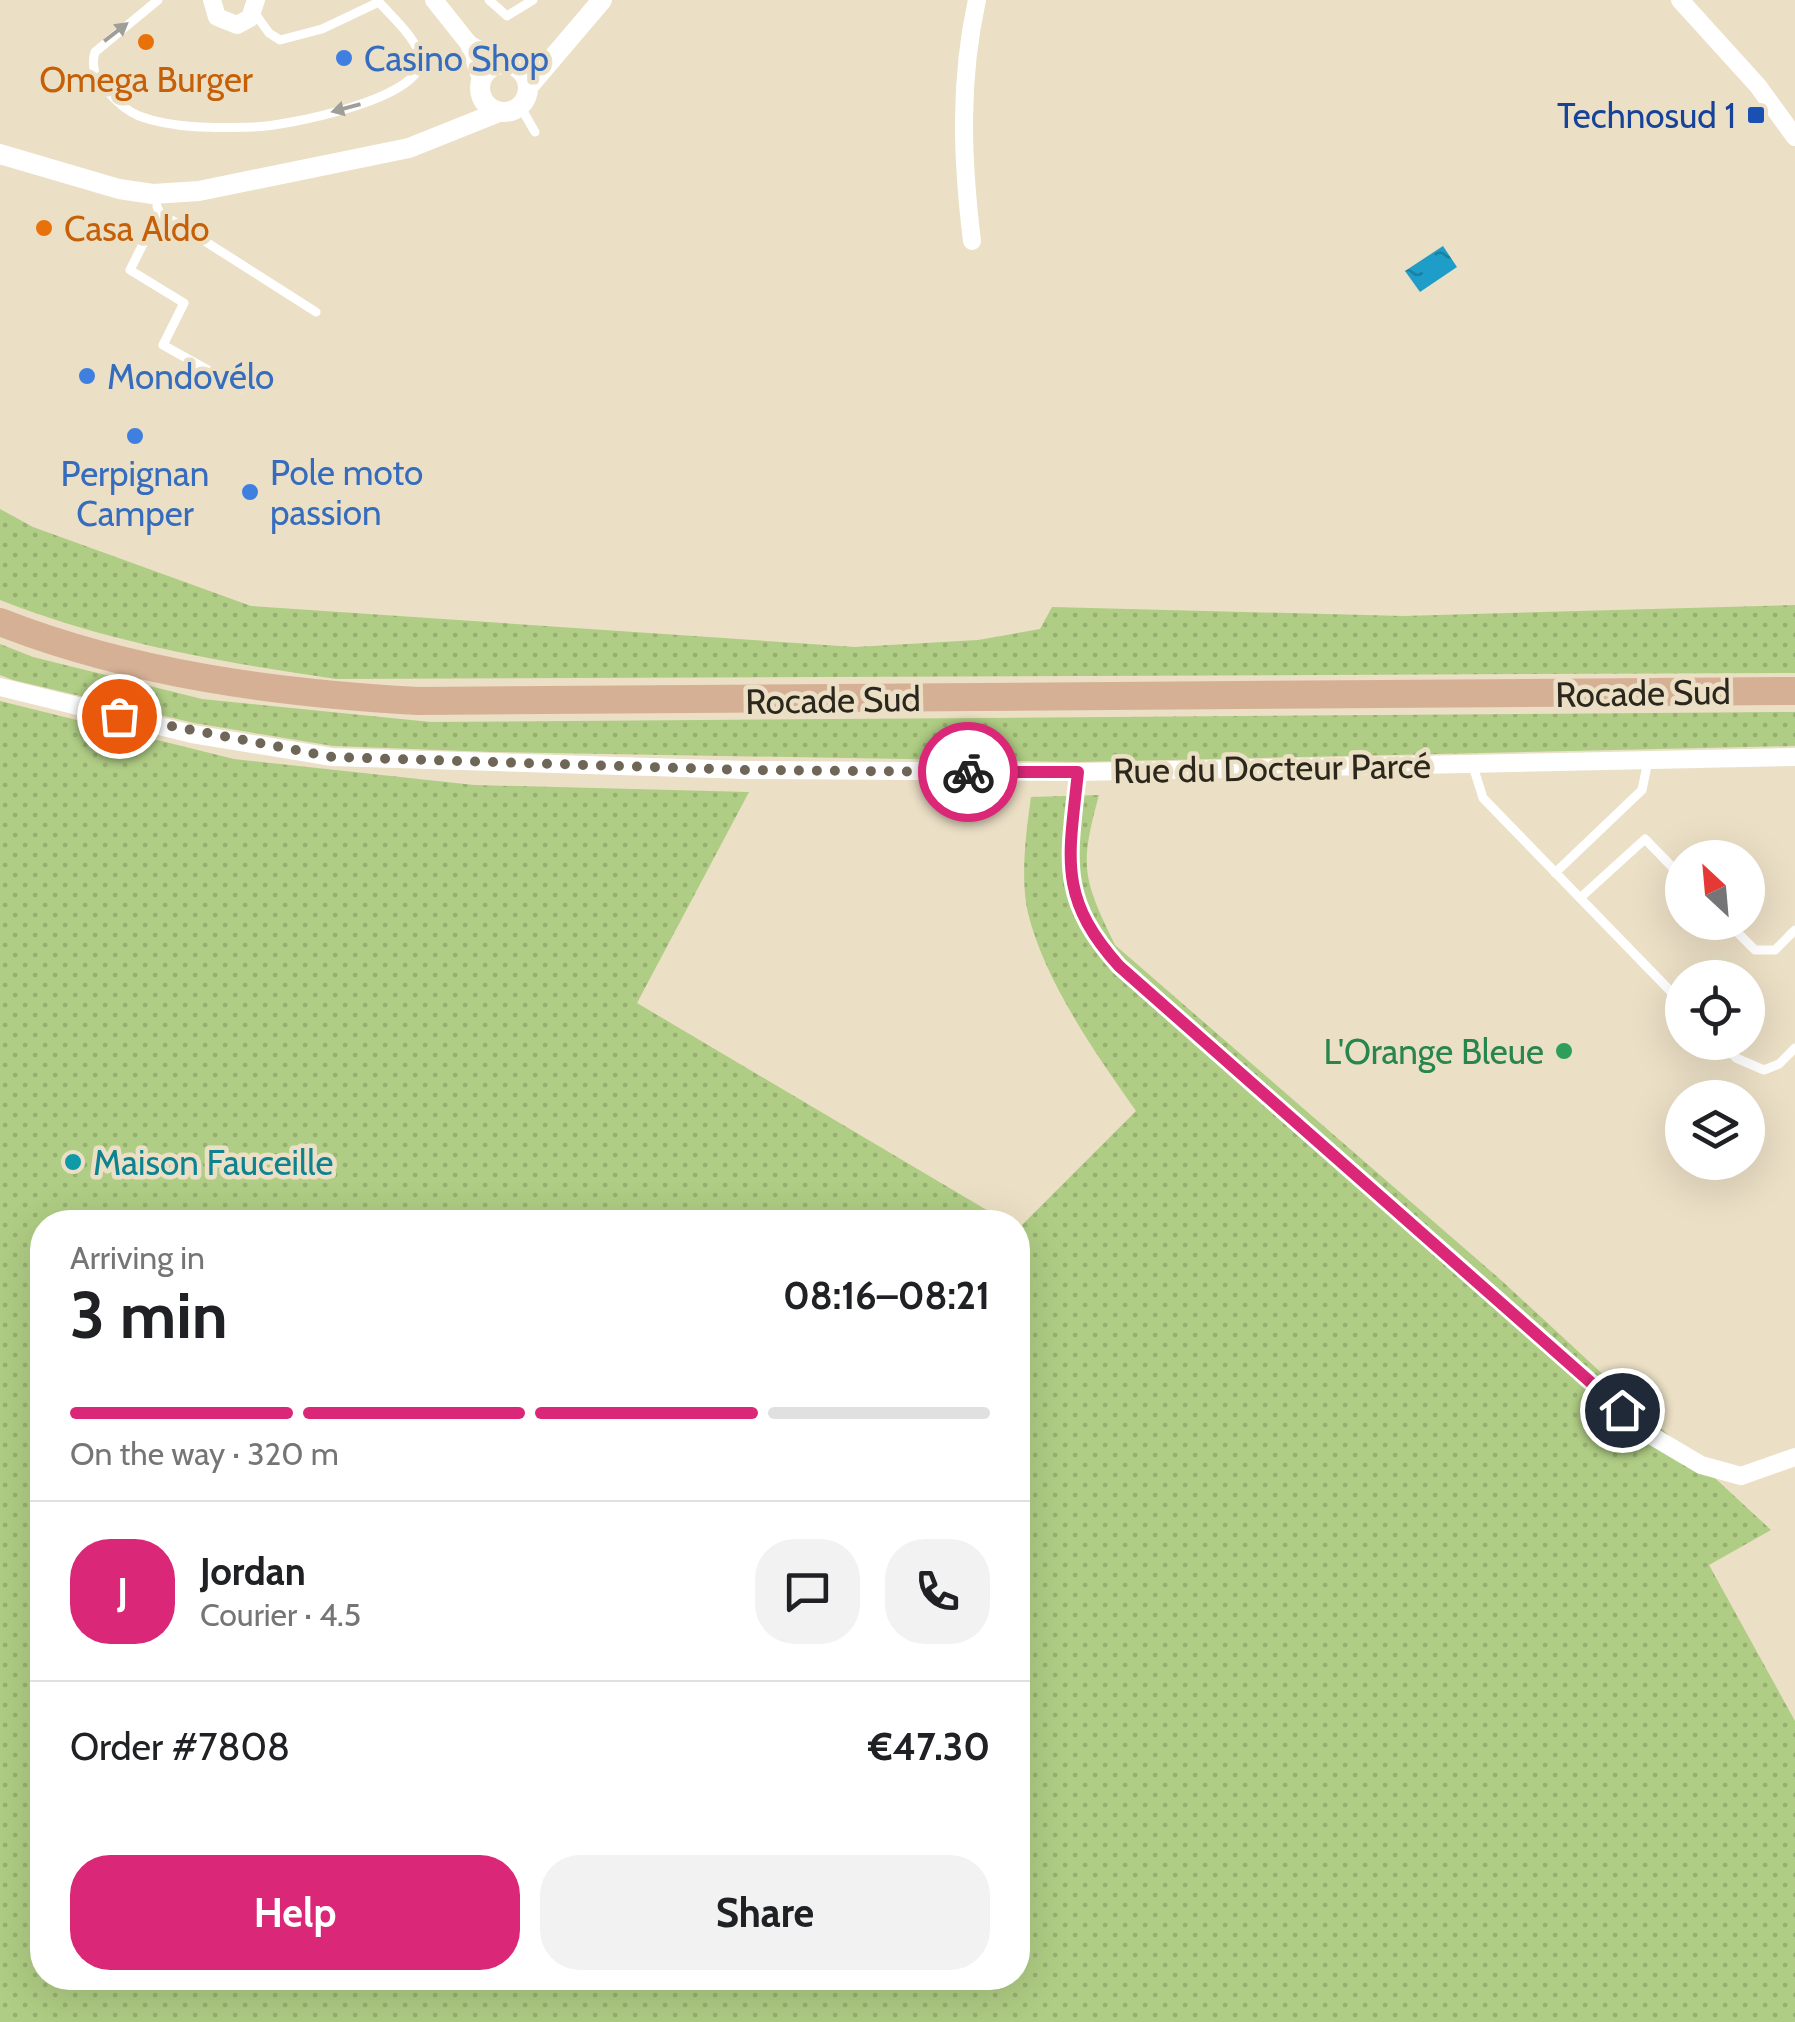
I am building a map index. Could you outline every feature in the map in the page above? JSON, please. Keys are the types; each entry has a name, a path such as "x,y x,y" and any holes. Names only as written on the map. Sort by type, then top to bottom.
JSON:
{"main road":[{"name":"Rocade Sud","path":"0,622 161,670 319,695 418,701 1795,691"}],"street":[{"path":"434,0 469,44 486,105 516,102"},
{"path":"2,158 156,203 356,161 445,133 516,102 602,0"},
{"path":"972,241 963,146 965,52 977,0"},
{"path":"1680,0 1748,74 1795,137"},
{"path":"208,1 217,17 230,25 244,22 255,6"},
{"path":"445,133 489,68 508,64 579,27"},
{"path":"469,44 524,74 516,102"},
{"name":"Rue du Docteur Parcé","path":"0,686 192,734 332,757 746,770 1078,772 1795,757"},
{"path":"1078,772 1069,859 1074,898 1088,932 1119,966 1652,1436 1701,1465 1741,1476 1795,1456"}],"lane":[{"path":"158,0 102,42 91,65 118,104 137,116 199,127 258,127 303,120 361,104 414,76 420,62 418,51 378,1 322,30 280,40 269,33 255,6"},
{"path":"489,0 507,16 534,0"},
{"path":"516,102 535,132"},
{"path":"242,389 163,345 184,303 130,270 156,203 316,312"},
{"path":"1555,873 1642,790 1649,758"},
{"name":"Rue du Docteur Parcé","path":"1472,763 1483,798 1665,986"},
{"path":"1580,898 1645,839 1665,860"},
{"path":"1745,940 1755,950 1775,950 1795,930"},
{"path":"1741,1060 1764,1070 1778,1064 1795,1048"}],"green space":[{"path":"0,509 33,527 251,606 855,647 978,640 1040,629 1052,607 1403,616 1795,605 1795,673 336,679 208,658 124,639 0,600"},
{"path":"0,644 33,657 202,699 431,722 1795,712 1795,746 1078,762 333,746 194,723 13,680 0,675"},
{"path":"0,701 234,759 474,785 749,792 637,1003 987,1210 30,1210 30,1990 1030,1990 1030,1217 1136,1111 1073,1016 1036,939 1024,885 1031,797 1099,795 1089,840 1088,872 1096,904 1115,945 1502,1281 1771,1530 1709,1565 1795,1721 1795,2022 0,2022"}],"water":[{"path":"1443,246 1457,267 1420,292 1405,271"}],"way so far":[{"path":"119,716 192,734 332,757 746,770 968,772"}],"place":[{"name":"Omega Burger","path":"146,42"},
{"name":"Casino Shop","path":"344,58"},
{"name":"Technosud 1","path":"1756,115"},
{"name":"Casa Aldo","path":"44,228"},
{"name":"Mondovélo","path":"87,376"},
{"name":"Perpignan Camper","path":"135,436"},
{"name":"Pole moto passion","path":"250,492"},
{"name":"L'Orange Bleue","path":"1564,1051"},
{"name":"Maison Fauceille","path":"73,1162"}],"route":[{"path":"968,772 1078,772 1069,859 1074,898 1088,932 1119,966 1622,1410"}]}
